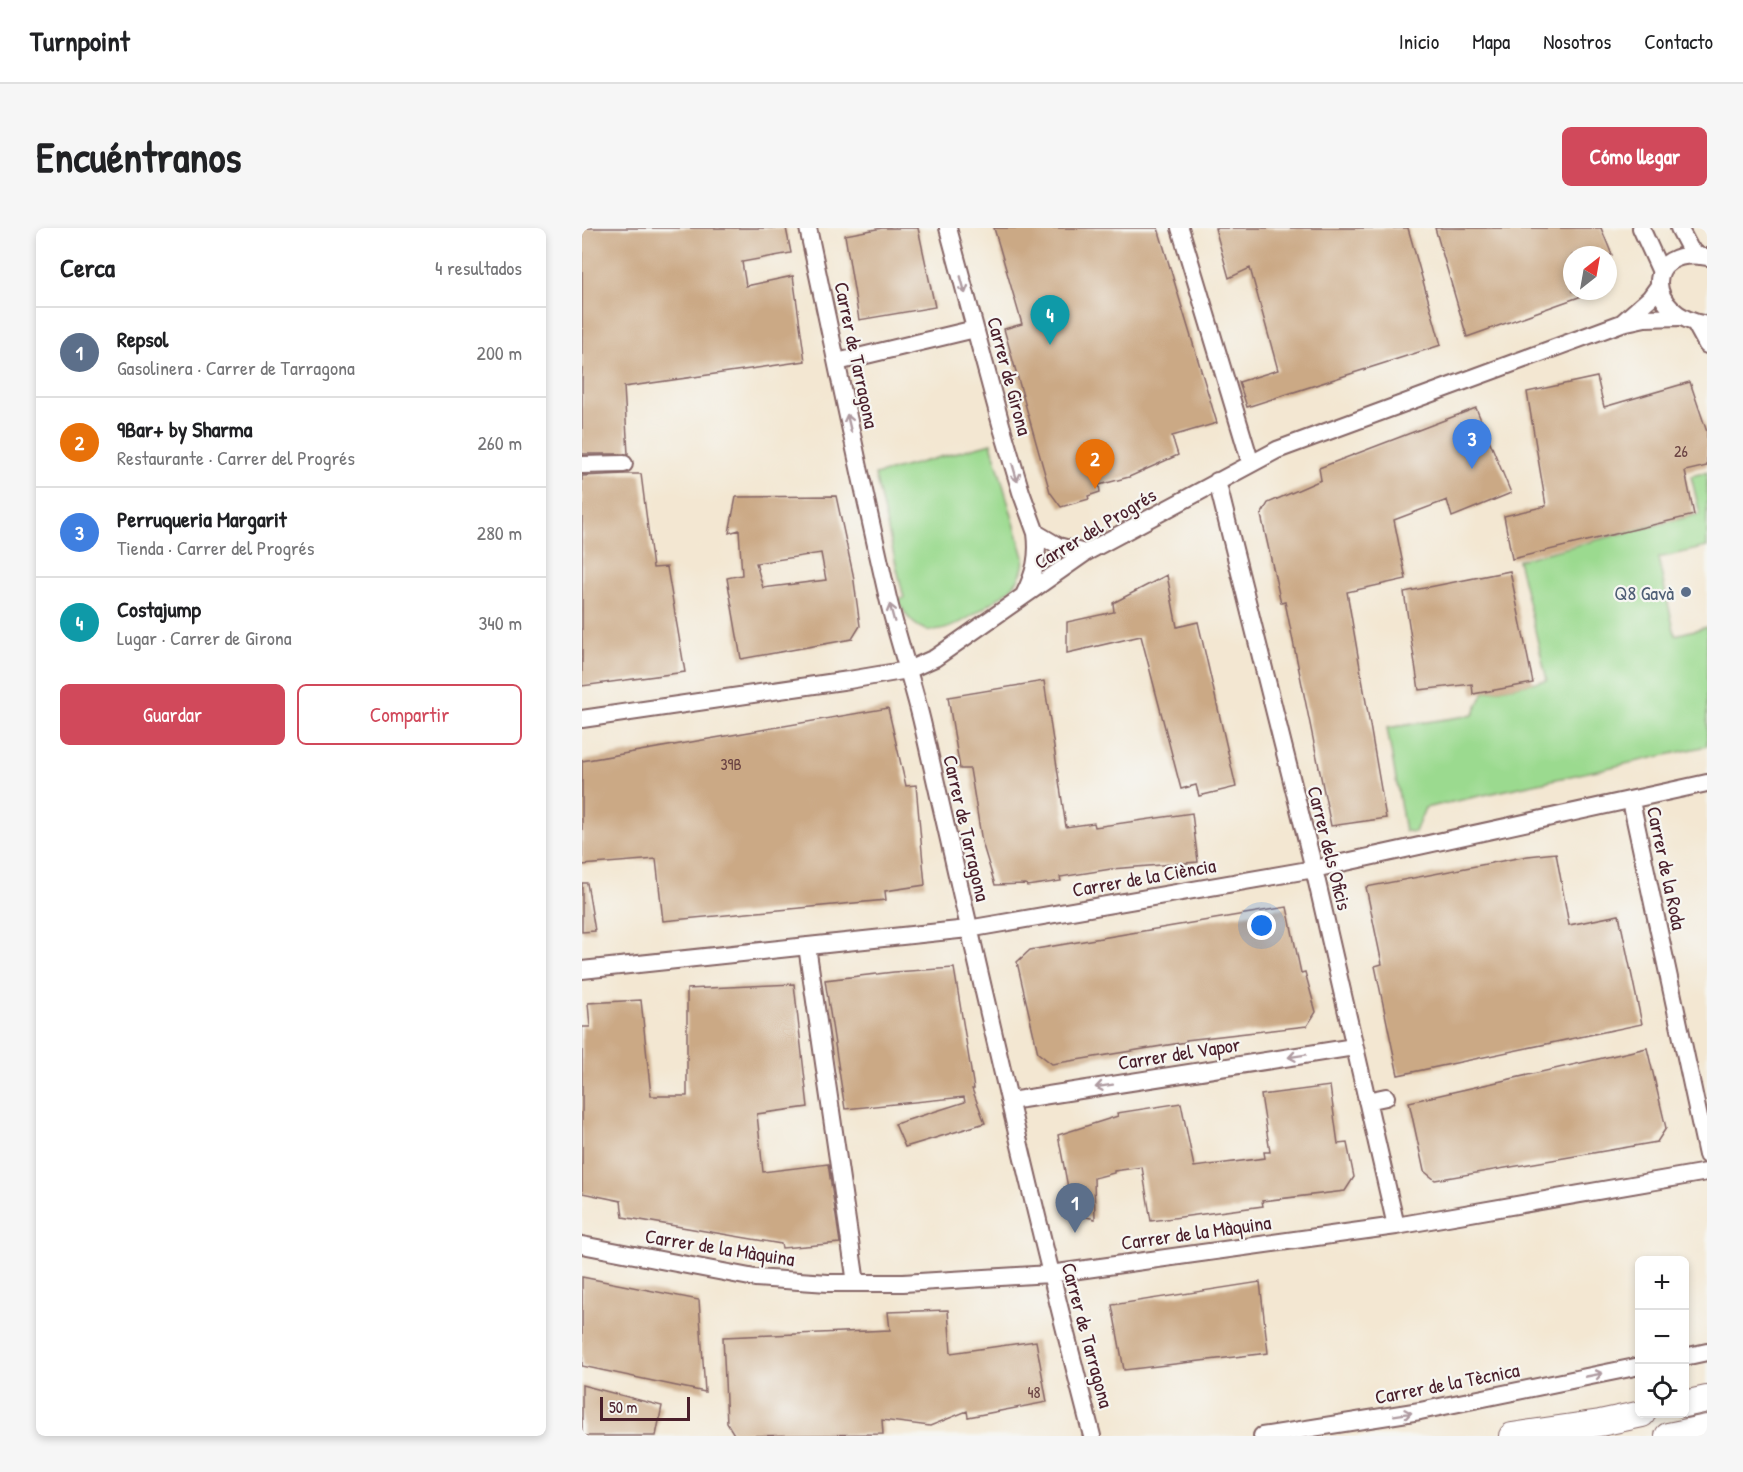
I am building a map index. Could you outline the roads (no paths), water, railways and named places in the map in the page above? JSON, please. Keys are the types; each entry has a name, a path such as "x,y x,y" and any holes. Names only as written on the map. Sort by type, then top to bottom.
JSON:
{"highway":[{"path":"1689,1403 1707,1399"},
{"path":"1512,1436 1600,1423 1635,1415"},
{"path":"1668,1436 1707,1428"}],"street":[{"name":"Carrer de Tarragona","path":"808,228 888,598 922,721 968,930 1050,1274 1092,1436"},
{"name":"Carrer de Girona","path":"948,228 1021,492 1036,533 1038,555 1036,568 1024,596"},
{"path":"1180,228 1251,464"},
{"path":"1641,228 1660,279 1664,301 1694,322 1707,345"},
{"path":"1679,228 1690,249 1703,256"},
{"name":"Carrer del Progrés","path":"1622,323 1650,298 1667,263 1684,255 1703,256"},
{"name":"Carrer del Progrés","path":"582,720 908,669 935,658 1085,553 1217,481 1287,446 1622,323 1645,318 1694,322"},
{"path":"837,362 975,329"},
{"path":"582,465 624,464"},
{"name":"Carrer dels Oficis","path":"1217,481 1314,869 1396,1226"},
{"path":"1036,533 1058,546 1085,553"},
{"name":"Carrer de la Ciència","path":"582,970 968,930 1314,869 1707,783"},
{"name":"Carrer de la Roda","path":"1631,801 1673,1033 1707,1155"},
{"path":"807,946 856,1283"},
{"name":"Carrer del Vapor","path":"1010,1101 1354,1047"},
{"path":"1367,1101 1386,1097"},
{"name":"Carrer de la Màquina","path":"582,1245 755,1278 828,1283 903,1283 1050,1274 1396,1226 1707,1172"},
{"path":"1689,1356 1707,1352"},
{"name":"Carrer de la Tècnica","path":"1262,1436 1420,1411 1635,1367"}],"place":[{"name":"Costajump","path":"1050,345"},
{"name":"Perruqueria Margarit","path":"1472,469"},
{"name":"9Bar+ by Sharma","path":"1095,489"},
{"name":"Q8 Gavà","path":"1686,592"},
{"name":"Repsol","path":"1075,1233"}]}
